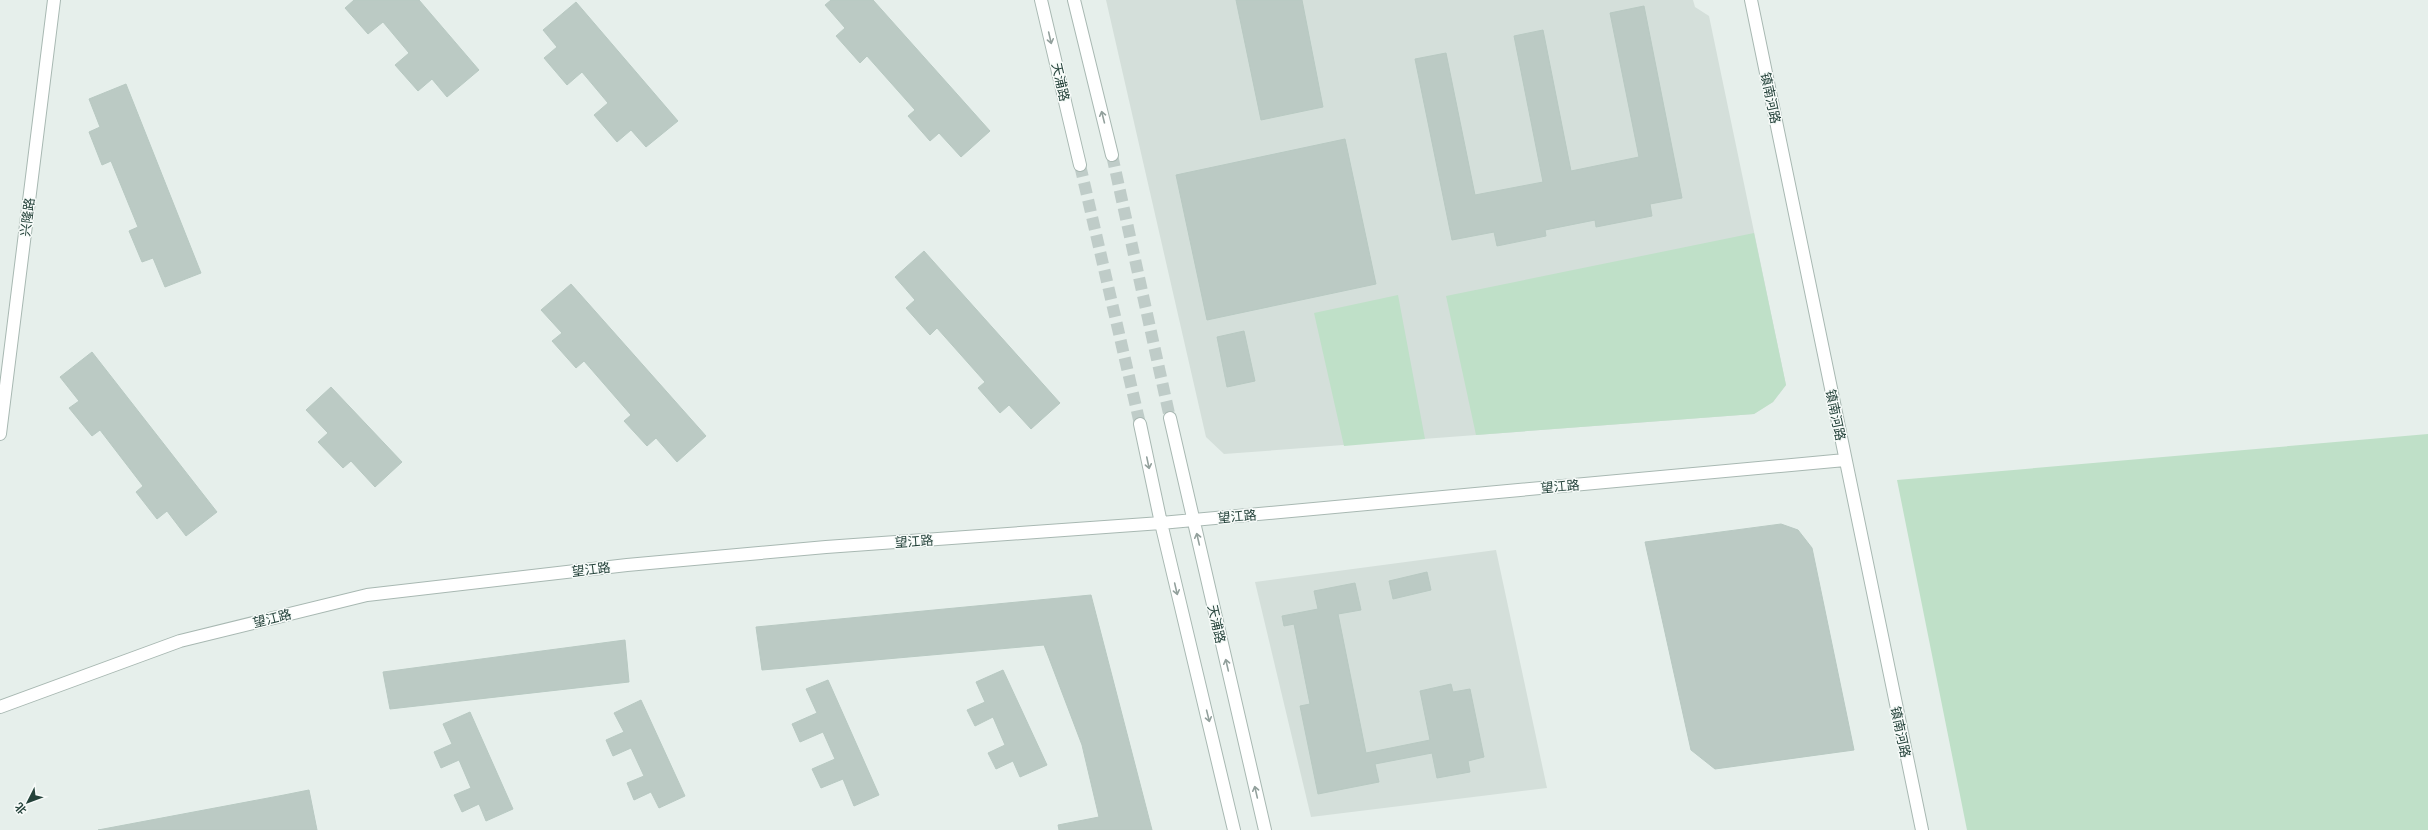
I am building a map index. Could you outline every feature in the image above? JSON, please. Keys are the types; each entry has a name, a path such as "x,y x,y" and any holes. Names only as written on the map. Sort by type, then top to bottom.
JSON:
{"street":[{"name":"兴隆路","path":"0,434 54,0"},
{"name":"天浦路","path":"1041,0 1080,165"},
{"path":"1074,0 1112,155"},
{"name":"镇南河路","path":"1751,0 1922,830"},
{"name":"天浦路","path":"1170,418 1265,830"},
{"path":"1140,424 1161,523 1234,830"},
{"name":"望江路","path":"0,707 180,641 367,595 657,562 826,547 1161,523 1845,460"}],"shaded area":[{"path":"1106,0 1693,0 1695,7 1709,16 1786,385 1773,402 1754,414 1224,454 1206,437"},
{"path":"1496,550 1547,788 1311,817 1255,582"}],"green space":[{"path":"1754,233 1786,385 1773,402 1754,414 1476,435 1446,296"},
{"path":"1398,295 1425,439 1344,446 1314,313"},
{"path":"2428,434 2428,830 1967,830 1897,480"}],"building":[{"path":"354,0 419,0 479,70 447,97 432,79 418,91 395,65 409,53 383,22 368,34 345,8"},
{"path":"831,0 873,0 990,131 961,157 939,133 930,141 908,116 915,110 867,56 860,63 836,36 845,28 825,5"},
{"path":"1236,0 1302,0 1323,107 1261,120"},
{"path":"576,2 678,121 646,147 631,130 617,142 594,115 608,103 582,72 567,85 544,58 557,47 543,30"},
{"path":"1644,6 1682,198 1650,204 1652,216 1596,227 1595,220 1545,230 1546,236 1497,246 1494,232 1452,240 1415,59 1446,53 1475,195 1543,182 1514,36 1543,30 1571,171 1639,157 1610,13"},
{"path":"126,84 201,273 165,287 153,258 142,262 129,231 138,227 111,161 102,165 89,132 100,127 89,99"},
{"path":"1345,139 1376,284 1207,320 1176,175"},
{"path":"924,251 1060,403 1031,429 1009,405 1000,413 978,388 985,382 937,328 930,335 906,308 915,300 895,277"},
{"path":"571,284 706,436 677,462 656,438 647,446 624,421 631,415 584,361 576,368 552,341 562,333 541,310"},
{"path":"1244,331 1255,381 1227,387 1217,337"},
{"path":"92,352 217,512 186,536 167,511 157,519 136,492 143,486 100,430 92,436 69,408 79,401 60,377"},
{"path":"331,387 402,462 375,487 351,461 343,468 318,442 328,433 306,410"},
{"path":"1781,524 1798,530 1812,548 1854,750 1715,769 1691,750 1645,542"},
{"path":"1427,572 1431,590 1393,599 1389,581"},
{"path":"1355,583 1361,610 1338,614 1366,753 1430,740 1420,691 1451,684 1453,692 1470,689 1484,757 1468,761 1470,772 1437,778 1432,753 1375,764 1379,782 1318,794 1300,706 1310,704 1294,624 1284,626 1282,616 1318,609 1314,591"},
{"path":"1091,595 1152,830 1059,830 1058,825 1099,817 1082,745 1044,645 762,670 756,627"},
{"path":"625,640 629,682 390,709 383,672"},
{"path":"1003,670 1047,765 1020,777 1013,761 996,769 988,753 1005,745 993,717 975,726 967,710 985,702 976,682"},
{"path":"828,680 879,795 854,806 843,779 821,788 812,769 835,759 823,732 800,742 792,724 817,713 806,689"},
{"path":"641,700 685,796 659,808 651,792 634,800 627,783 644,776 631,748 613,756 606,740 624,732 614,713"},
{"path":"470,712 513,809 486,821 479,804 462,812 454,795 471,788 459,760 441,768 434,752 452,744 443,724"},
{"path":"309,790 317,830 98,830 284,795"}],"tunnel":[{"path":"1112,155 1170,418"},
{"path":"1080,165 1140,424"}]}
